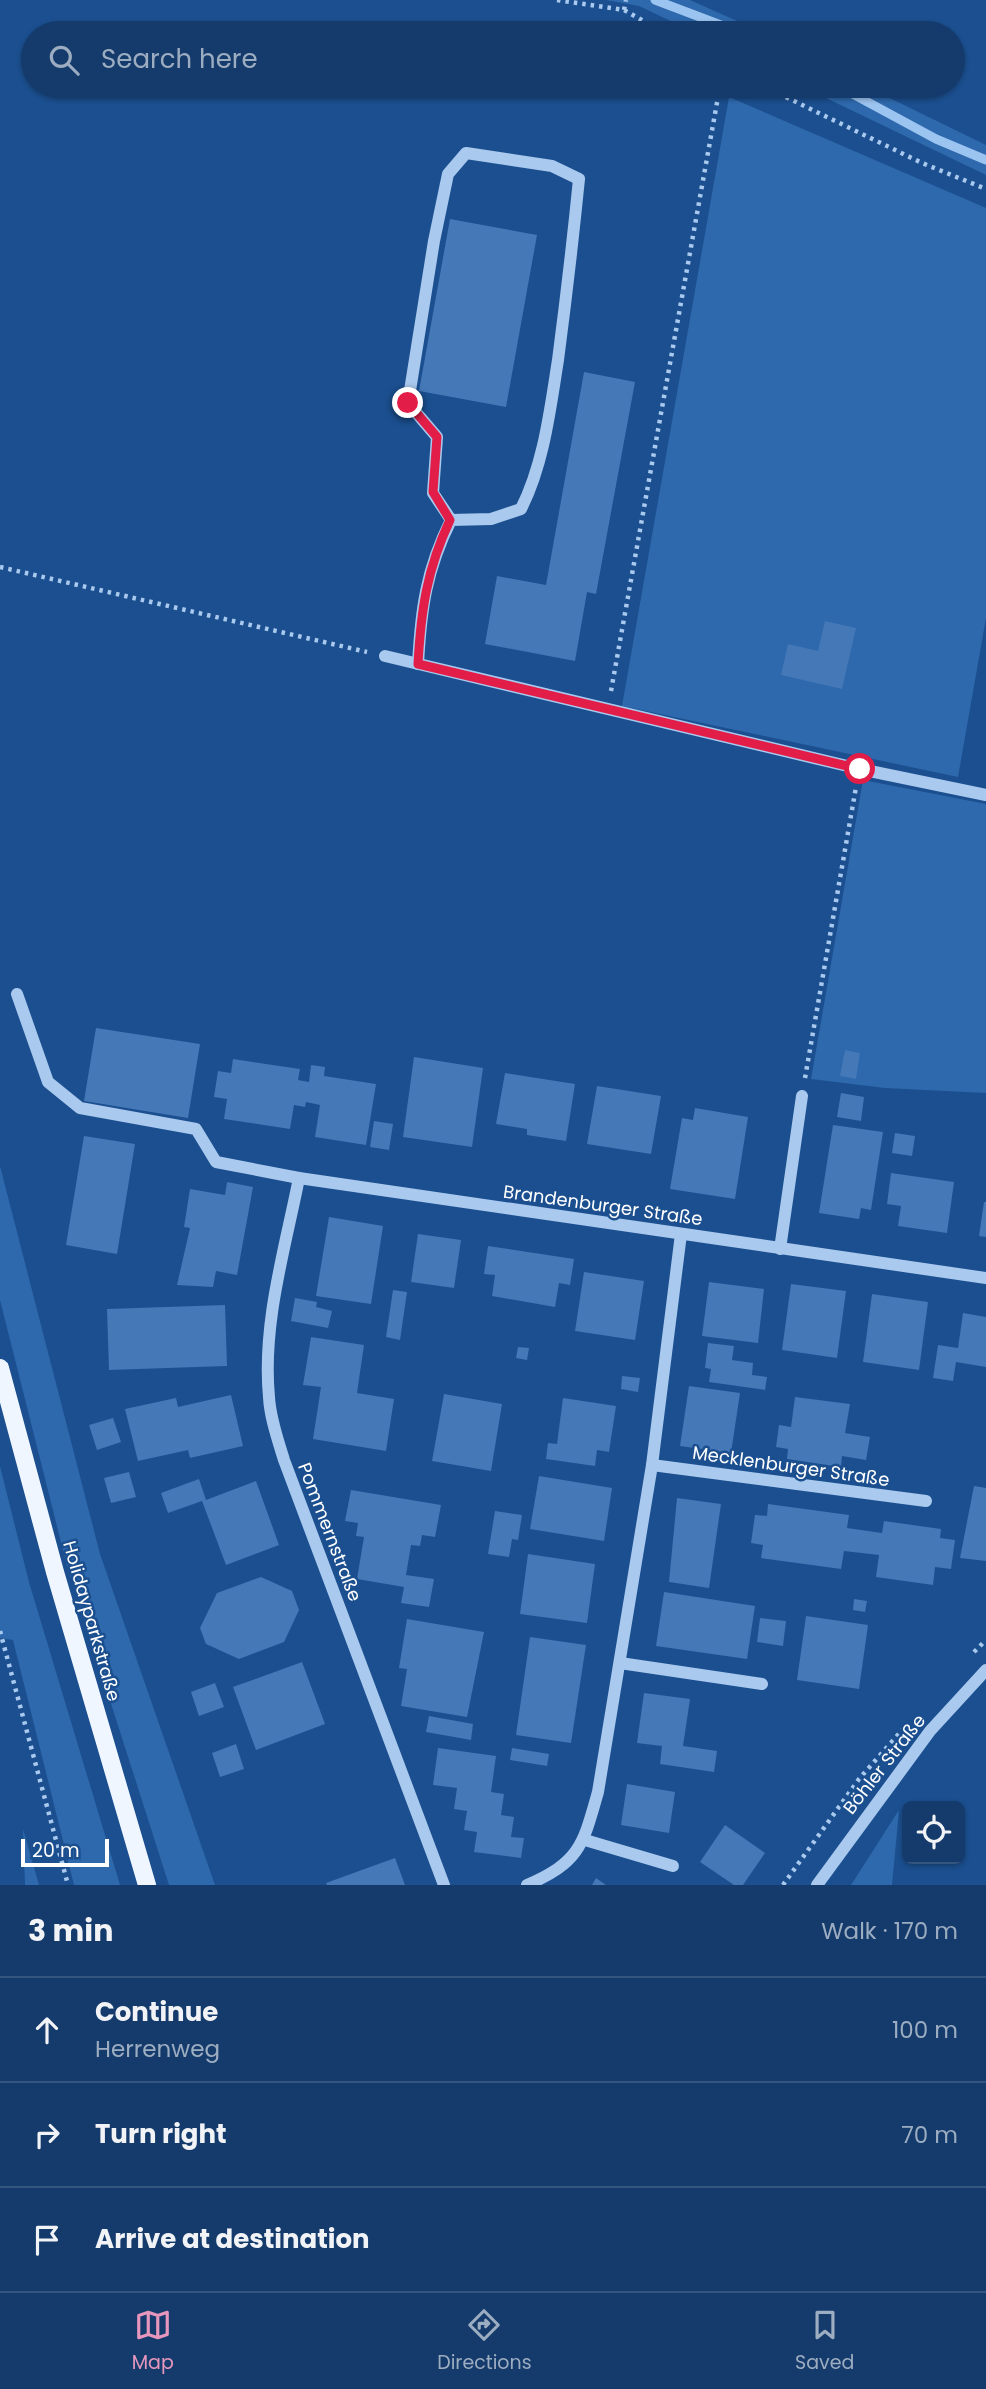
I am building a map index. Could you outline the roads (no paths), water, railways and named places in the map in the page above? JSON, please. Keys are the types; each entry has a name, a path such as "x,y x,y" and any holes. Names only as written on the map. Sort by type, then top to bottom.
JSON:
{"main road":[{"name":"Holidayparkstraße","path":"0,1368 55,1572 147,1885"}],"street":[{"path":"466,153 552,166 579,179 570,275 549,419 532,487 521,509 491,519 450,520 433,492 437,437 408,403 434,241 448,174 466,153"},
{"path":"418,664 421,615 433,557 450,520"},
{"path":"385,656 860,769 986,795"},
{"name":"Brandenburger Straße","path":"17,994 48,1082 80,1108 196,1129 216,1162 299,1178 986,1278"},
{"path":"780,1249 802,1096"},
{"name":"Pommernstraße","path":"299,1178 267,1356 269,1399 284,1460 444,1885"},
{"path":"527,1885 550,1875 573,1857 585,1840 598,1792 652,1465 681,1234"},
{"name":"Mecklenburger Straße","path":"652,1465 926,1501"},
{"path":"620,1663 762,1684"},
{"name":"Böhler Straße","path":"817,1885 873,1805 930,1731 986,1670"},
{"path":"585,1840 673,1866"}],"waterway":[{"path":"655,0 710,21"},
{"path":"860,98 936,139 986,160"}]}
